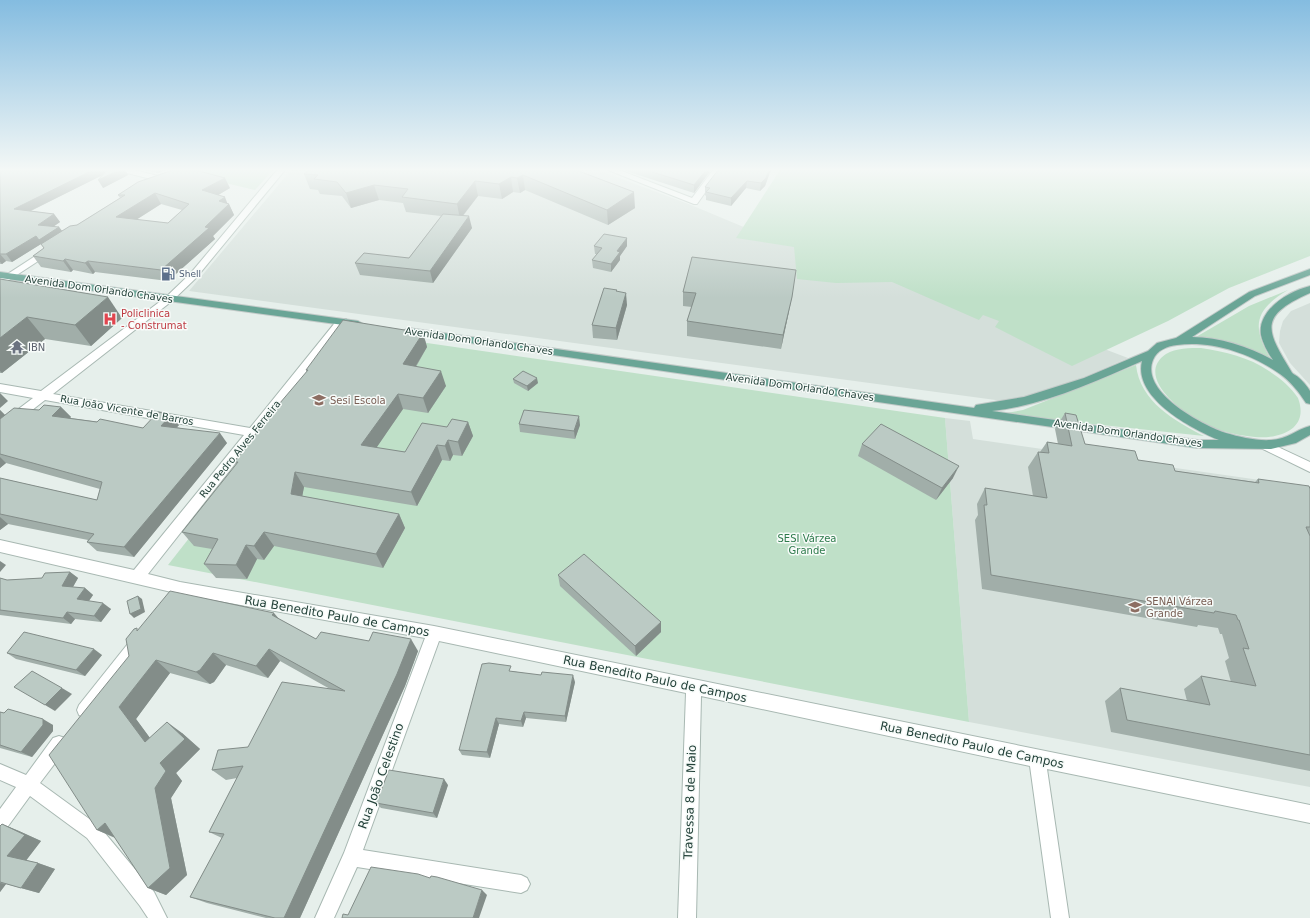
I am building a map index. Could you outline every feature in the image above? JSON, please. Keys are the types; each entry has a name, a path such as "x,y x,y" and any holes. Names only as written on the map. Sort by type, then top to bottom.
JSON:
{"main road":[{"path":"1179,341 1252,294 1310,272"},
{"name":"Avenida Dom Orlando Chaves","path":"4,276 169,300 372,326"},
{"path":"1309,396 1292,378 1270,345 1266,329 1269,316 1287,300 1310,289"},
{"name":"Avenida Dom Orlando Chaves","path":"395,329 1197,444 1251,444"},
{"name":"Avenida Dom Orlando Chaves","path":"956,409 1017,404 1073,387 1150,354 1162,345 1179,341"},
{"path":"1179,341 1200,341 1224,344 1248,352 1272,364 1292,378"},
{"path":"1150,354 1145,366 1148,381 1159,398 1178,414 1204,429 1251,444 1265,445 1287,443 1302,437 1310,430"}],"street":[{"path":"0,429 169,300 193,276 245,213"},
{"path":"0,283 4,276 54,247"},
{"name":"Rua Pedro Alves Ferreira","path":"137,577 342,321"},
{"name":"Rua João Vicente de Barros","path":"0,388 254,432"},
{"path":"1265,445 1310,467"},
{"name":"Rua Benedito Paulo de Campos","path":"0,546 180,588 434,633 1037,759 1310,814"},
{"path":"170,601 180,588"},
{"path":"77,721 146,632"},
{"name":"Rua João Celestino","path":"324,918 352,857 434,633"},
{"name":"Travessa 8 de Maio","path":"687,918 694,687"},
{"path":"0,823 67,733"},
{"path":"1037,759 1060,918"},
{"path":"0,772 28,784 93,832 147,900 158,918"},
{"path":"352,857 521,884"}],"shaded area":[{"path":"255,213 710,213 765,236 779,225 1128,358 1065,385 1019,399 1003,401 189,291"},
{"path":"1310,303 1310,385 1290,363 1279,343 1283,321 1291,311"},
{"name":"SENAI Várzea Grande","path":"945,418 970,421 973,439 1294,485 1310,492 1310,787 969,722"}],"green space":[{"path":"752,213 1310,213 1310,256 1229,288 1168,321 1072,366 995,327 999,321 983,315 979,320 892,282 836,283 797,279 794,247 736,238"},
{"path":"1288,290 1268,305 1262,313 1259,322 1261,340 1273,363 1224,341 1196,337 1249,306"},
{"name":"SESI Várzea Grande","path":"351,332 945,418 969,722 168,565"},
{"path":"1201,348 1228,353 1253,362 1281,380 1298,398 1301,409 1300,418 1296,425 1282,434 1264,437 1247,436 1230,433 1206,425 1176,405 1161,388 1157,380 1155,371 1158,362 1170,352 1183,349"},
{"path":"1136,365 1144,390 1152,400 1171,417 1204,436 1001,414 1023,410"}],"building":[{"path":"0,213 54,214 38,225 59,227 39,240 36,236 6,254 0,254"},
{"path":"96,213 123,213 116,217 168,223 179,213 220,213 205,227 209,228 161,270 88,261 85,263 65,259 63,261 33,256 44,248 41,244 70,226 77,225"},
{"path":"443,214 469,216 430,271 355,263 364,253 409,258"},
{"path":"604,234 627,238 617,251 620,252 611,264 592,260 602,248 594,246"},
{"path":"692,257 796,270 792,297 783,335 687,321 696,293 683,292"},
{"path":"0,279 108,297 75,325 27,317 0,338"},
{"path":"604,288 626,293 616,328 592,325"},
{"path":"343,320 423,333 403,364 441,371 423,398 398,394 361,445 405,452 422,423 447,427 452,419 468,422 458,442 448,440 445,446 437,445 411,492 295,472 291,494 399,514 376,554 264,532 254,546 246,545 236,565 204,564 218,539 182,532 238,462 234,462 274,410 308,370 306,370"},
{"path":"523,371 537,378 527,386 513,379"},
{"path":"44,405 61,407 52,416 97,422 100,419 143,428 158,412 171,415 161,426 220,433 124,547 87,542 94,534 0,514 0,478 97,500 102,482 0,454 0,419 14,408 39,410"},
{"path":"524,410 579,416 574,431 519,424"},
{"path":"1065,413 1076,415 1085,444 1135,451 1138,460 1173,465 1175,471 1259,483 1258,479 1309,486 1310,527 1306,527 1310,536 1310,755 1127,720 1120,688 1210,705 1201,676 1256,686 1243,648 1249,649 1236,615 1215,611 1214,613 991,575 984,505 987,505 985,488 1047,498 1038,452 1049,453 1047,442 1072,446"},
{"path":"881,424 959,466 942,488 862,444"},
{"path":"584,554 661,622 635,646 558,575"},
{"path":"70,572 62,586 85,588 77,599 103,603 94,616 67,612 63,618 0,610 0,578 7,580 42,578 45,573"},
{"path":"170,591 274,613 272,615 316,639 321,632 369,641 373,632 411,639 397,674 284,918 275,918 190,897 224,834 209,832 243,766 212,770 218,750 248,747 282,682 345,691 269,649 256,666 213,653 200,670 196,672 156,660 119,707 145,742 167,722 185,739 160,763 166,771 155,788 170,868 148,888 105,823 97,830 49,755 129,656 126,639 134,629 137,628 137,631"},
{"path":"138,596 141,609 130,614 127,601"},
{"path":"24,632 94,649 76,670 7,653"},
{"path":"489,663 511,666 509,671 541,675 542,672 573,675 565,716 524,712 521,721 496,718 487,752 459,750 482,664"},
{"path":"32,671 62,688 45,705 14,687"},
{"path":"8,709 43,719 43,725 21,752 0,745 0,712 4,713"},
{"path":"389,770 444,779 433,813 376,803"},
{"path":"2,824 25,835 7,856 38,863 21,888 0,882 0,826"},
{"path":"371,867 418,874 430,878 431,876 437,877 482,890 473,918 342,918 343,914 348,915"}],"place":[{"name":"Shell","path":"168,274"},
{"name":"Policlinica - Construmat","path":"110,319"},
{"name":"IBN","path":"17,347"},
{"name":"Sesi Escola","path":"319,400"},
{"name":"SENAI Várzea Grande","path":"1135,607"}]}
